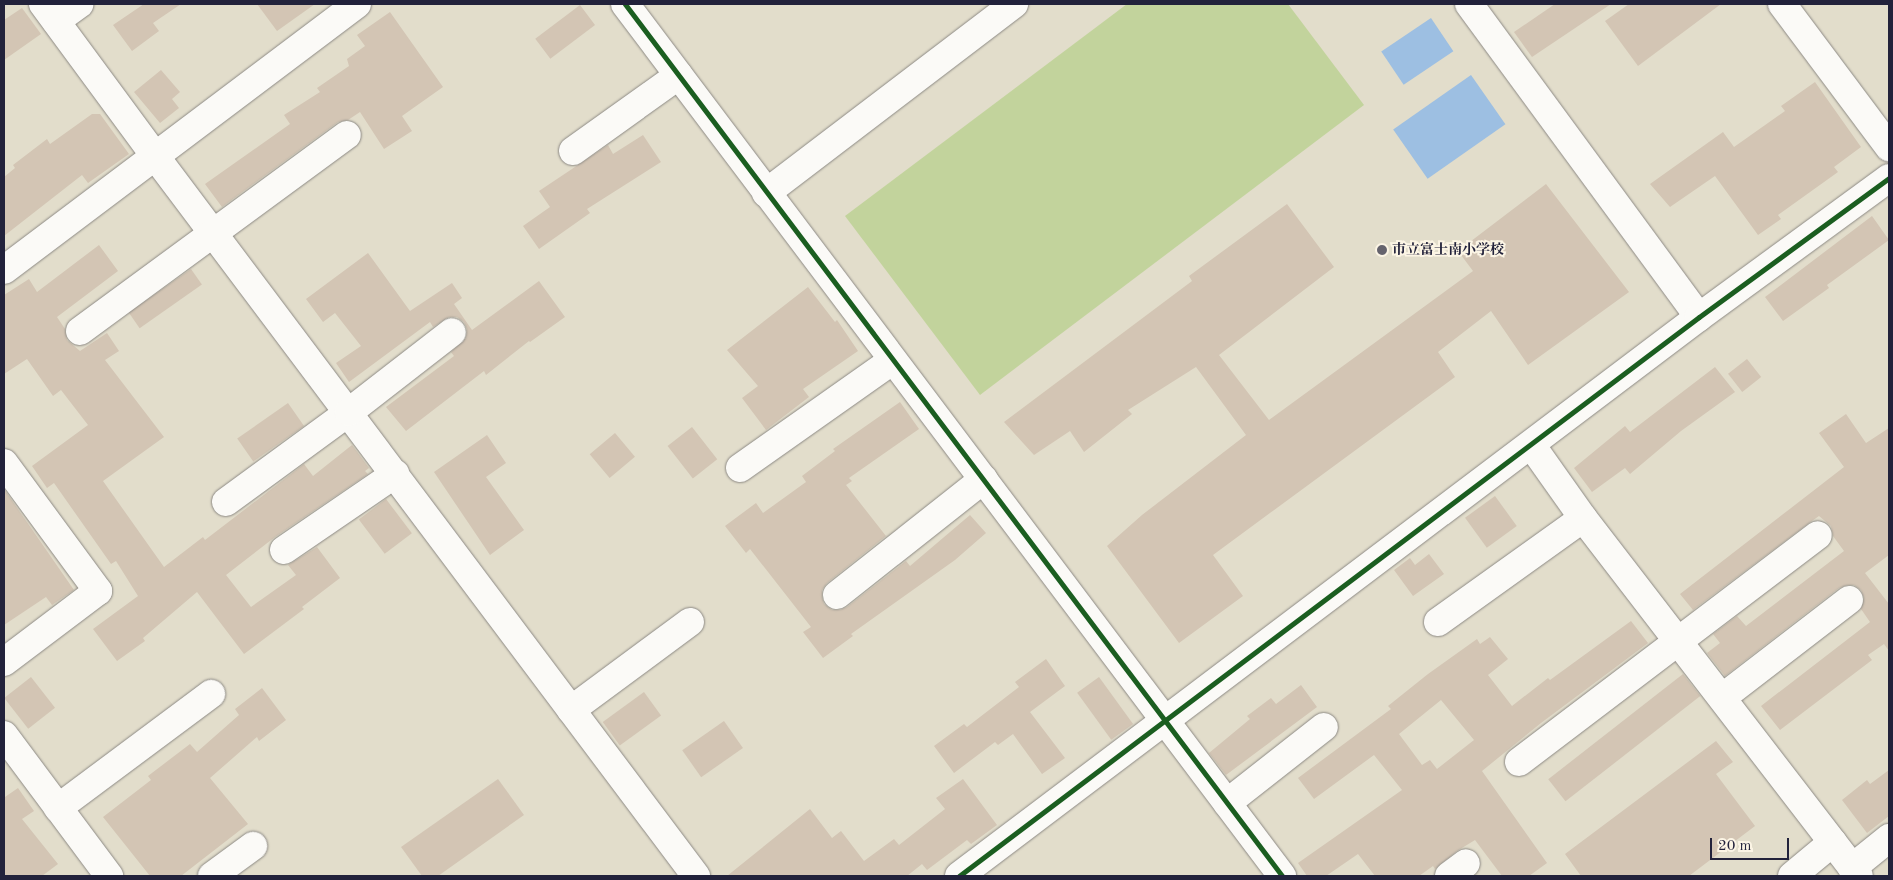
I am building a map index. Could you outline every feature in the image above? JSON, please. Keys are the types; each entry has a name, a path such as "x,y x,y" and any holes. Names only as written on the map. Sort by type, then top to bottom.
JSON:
{"street":[{"path":"79,4 50,12 213,234 349,412 696,876"},
{"path":"4,270 357,4"},
{"path":"626,4 766,193 984,479 1165,723 1282,876"},
{"path":"766,193 1014,4"},
{"path":"1469,4 1699,318"},
{"path":"1782,4 1889,147"},
{"path":"573,151 679,75"},
{"path":"80,331 347,135"},
{"path":"959,876 1165,723 1699,318 1889,178"},
{"path":"226,502 349,412 452,332"},
{"path":"740,468 893,360"},
{"path":"1532,446 1583,518 1676,641 1723,698 1856,872 1889,838"},
{"path":"4,463 98,591 4,662"},
{"path":"284,550 395,474"},
{"path":"837,595 984,479"},
{"path":"1438,622 1583,518"},
{"path":"1519,762 1818,535"},
{"path":"1723,698 1849,600"},
{"path":"571,710 690,622"},
{"path":"58,808 211,694"},
{"path":"1227,803 1324,727"},
{"path":"4,735 109,876"},
{"path":"1792,876 1833,842"},
{"path":"212,876 253,846"}],"green space":[{"path":"1127,4 1288,4 1364,105 980,395 845,216"}],"water":[{"path":"1431,18 1453,51 1404,85 1381,52"},
{"path":"1471,75 1505,124 1428,179 1393,129"}],"building":[{"path":"144,4 181,4 153,23 159,31 132,51 113,25"},
{"path":"257,4 315,4 277,31"},
{"path":"1555,4 1611,4 1532,57 1514,32"},
{"path":"1629,4 1721,4 1638,66 1605,21"},
{"path":"580,5 595,25 550,59 535,39"},
{"path":"22,8 41,34 4,60 4,20"},
{"path":"390,12 443,87 402,116 412,131 384,149 360,112 348,120 338,122 222,207 205,184 290,124 284,115 320,92 317,88 349,66 347,59 365,46 357,35"},
{"path":"161,70 180,92 172,99 179,108 160,123 134,92"},
{"path":"1815,82 1861,147 1834,167 1838,172 1778,215 1781,219 1758,235 1715,176 1670,207 1650,184 1723,132 1734,147 1785,111 1781,106"},
{"path":"92,114 100,114 129,154 88,183 82,175 4,236 4,177 15,168 13,165 47,139 50,144"},
{"path":"643,135 661,162 587,209 590,213 539,249 523,226 550,207 539,191 608,145 613,154"},
{"path":"1546,184 1629,292 1528,365 1491,311 1438,352 1455,377 1213,555 1243,596 1179,643 1107,546 1142,515 1246,435 1196,367 1128,410 1132,414 1084,452 1070,431 1034,455 1004,422 1192,281 1189,276 1287,204 1334,267 1219,355 1269,420 1473,271 1458,251"},
{"path":"1872,216 1889,240 1827,285 1829,288 1783,321 1765,297"},
{"path":"99,245 118,271 57,317 65,329 67,340 80,351 107,333 119,351 105,360 164,437 103,481 164,567 203,537 205,540 304,464 313,476 352,445 369,468 365,471 368,474 275,537 226,575 251,607 296,575 288,565 317,547 340,578 302,607 304,609 244,654 197,592 143,638 145,641 117,661 93,629 138,596 116,561 111,564 54,483 47,488 32,466 88,425 61,390 53,396 27,359 4,374 4,295 29,279 37,292"},
{"path":"368,253 410,311 452,283 462,298 454,304 472,330 539,281 565,317 529,341 486,375 484,371 406,431 386,407 454,356 451,352 466,338 467,329 464,322 457,317 449,317 433,327 430,322 349,382 336,363 361,346 335,313 323,322 306,299"},
{"path":"191,269 202,285 140,328 129,313"},
{"path":"808,287 835,322 837,320 858,351 803,389 809,397 766,430 742,398 758,386 727,350"},
{"path":"1747,359 1761,377 1742,392 1728,374"},
{"path":"1715,367 1735,392 1681,431 1630,474 1625,468 1592,492 1574,468 1625,426 1630,432"},
{"path":"900,402 919,429 849,478 852,481 846,485 886,536 827,583 822,590 824,604 832,610 840,610 847,607 906,561 910,566 970,515 986,533 955,560 851,634 853,636 823,658 803,632 811,627 750,549 746,553 725,526 756,503 763,513 806,482 802,476 835,451 833,449"},
{"path":"288,403 304,426 253,461 237,439"},
{"path":"1846,414 1866,443 1889,428 1889,555 1865,573 1889,604 1889,651 1884,644 1868,655 1872,660 1780,730 1761,706 1870,622 1861,609 1864,598 1861,590 1854,585 1839,588 1725,676 1707,653 1720,643 1713,634 1737,616 1746,626 1844,551 1833,536 1831,526 1819,516 1693,610 1680,594 1844,467 1819,433"},
{"path":"692,427 717,459 693,478 668,446"},
{"path":"615,433 635,457 610,478 590,454"},
{"path":"487,435 506,463 486,477 524,530 490,555 434,472"},
{"path":"4,489 74,590 52,605 46,597 4,625"},
{"path":"1495,496 1517,526 1487,548 1465,518"},
{"path":"386,499 412,533 385,554 359,519"},
{"path":"1429,554 1444,574 1413,596 1394,570 1410,558 1415,565"},
{"path":"1631,621 1648,643 1541,723 1482,771 1547,863 1529,876 1502,876 1475,840 1457,851 1435,869 1433,866 1419,876 1375,876 1358,854 1326,876 1307,876 1298,863 1402,790 1374,755 1314,799 1298,778 1391,709 1388,706 1428,674 1477,639 1480,644 1490,637 1508,659 1488,675 1512,706 1548,678 1550,680","holes":["1441,700 1474,740 1437,769 1430,760 1422,765 1399,734"]},
{"path":"1046,659 1065,686 1030,712 1065,758 1042,774 1013,734 998,745 995,742 954,773 934,746 964,724 967,727 1019,687 1015,682"},
{"path":"1683,674 1700,696 1565,801 1548,779"},
{"path":"31,677 55,708 28,729 4,698"},
{"path":"1099,677 1133,724 1111,740 1077,693"},
{"path":"1301,685 1317,707 1226,775 1209,753 1250,719 1247,716 1271,698 1276,704"},
{"path":"262,688 286,720 259,741 257,737 210,778 248,824 181,876 150,876 103,817 151,780 148,776 190,744 197,752 239,715 235,709"},
{"path":"644,692 661,715 620,745 603,722"},
{"path":"724,721 743,748 701,777 682,750"},
{"path":"1716,741 1733,762 1716,774 1755,826 1689,876 1581,876 1565,854"},
{"path":"1889,770 1889,816 1867,833 1842,800 1867,780 1870,784"},
{"path":"498,779 524,815 438,876 422,876 401,847"},
{"path":"963,779 997,825 971,844 967,840 927,870 922,864 907,876 727,876 810,809 832,838 841,831 864,861 894,839 899,845 945,809 936,798"},
{"path":"18,788 34,811 22,819 58,864 42,876 4,876 4,795 5,797"}],"cycle path":[{"path":"625,4 1282,876"},
{"path":"959,876 1699,317 1889,178"}],"place":[{"name":"市立富士南小学校","path":"1382,250"}]}
